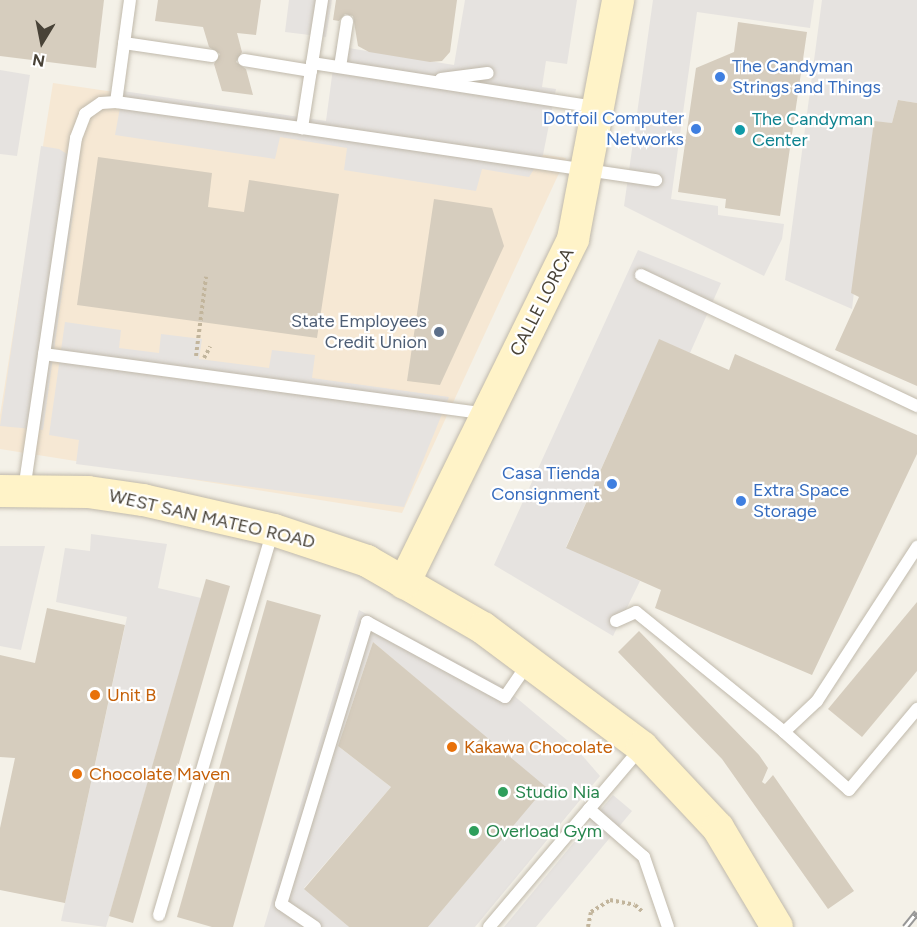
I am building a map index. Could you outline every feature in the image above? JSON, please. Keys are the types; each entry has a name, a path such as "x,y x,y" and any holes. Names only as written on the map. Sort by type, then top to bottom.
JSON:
{"street":[{"name":"CALLE LORCA","path":"404,583 485,414 573,239 618,0"},
{"name":"WEST SAN MATEO ROAD","path":"12,490 88,492 143,500 274,530 367,561 483,628 642,747 718,828 777,927"}],"lane":[{"path":"117,102 130,0"},
{"path":"302,128 322,0"},
{"path":"340,67 347,22"},
{"path":"124,43 212,56"},
{"path":"244,60 312,67 340,67 598,107"},
{"path":"425,81 488,73"},
{"path":"12,490 44,354 76,138 85,114 100,103 117,102 656,180"},
{"path":"641,275 917,406"},
{"path":"44,354 485,414"},
{"path":"159,915 274,530"},
{"path":"784,732 817,701 917,547"},
{"path":"616,621 636,612 784,732 849,790 917,709"},
{"path":"315,927 281,904 366,622 505,697 529,662"},
{"path":"489,927 642,747"},
{"path":"589,809 644,857 668,927"}],"path":[{"path":"196,345 206,277"},
{"path":"588,927 591,912 610,900 635,905 652,919"}],"shaded area":[{"path":"289,0 332,0 326,37 285,32"},
{"path":"465,0 577,0 567,64 546,61 542,87 556,89 543,155 529,177 482,169 476,191 344,170 347,148 280,137 275,159 115,135 123,91 326,121 336,46 454,65"},
{"path":"653,0 814,0 810,28 697,12 671,199 718,206 718,215 784,224 782,239 764,276 624,206"},
{"path":"822,0 917,0 917,103 898,100 892,123 874,122 852,309 785,280"},
{"path":"0,70 30,75 17,156 0,154"},
{"path":"53,83 566,158 402,513 0,449 0,415"},
{"path":"41,146 59,149 80,162 43,430 0,426"},
{"path":"638,250 721,283 690,353 659,340 566,547 640,581 613,636 494,565"},
{"path":"65,322 121,330 119,348 159,353 161,334 202,339 199,359 269,368 272,350 315,355 312,378 449,397 404,507 76,464 79,440 49,435"},
{"path":"91,534 167,544 158,588 201,598 106,927 61,921 127,617 56,602 65,548 90,551"},
{"path":"0,546 45,546 21,650 0,646"},
{"path":"359,610 501,685 574,746 600,776 475,927 428,927 545,787 373,642 338,746 391,787 304,888 349,927 264,927"},
{"path":"613,795 632,811 536,927 504,927"}],"building":[{"path":"0,0 104,0 96,68 0,56"},
{"path":"158,0 261,0 256,35 237,33 242,52 236,62 246,69 253,95 222,91 214,64 220,54 209,47 203,27 155,21"},
{"path":"336,0 457,0 450,52 442,61 430,62 369,52 358,46 353,16 345,14 339,21 333,20"},
{"name":"The Candyman Center","path":"738,22 807,32 780,216 725,208 726,199 678,192 696,68 734,52"},
{"path":"898,100 917,103 917,386 835,350 859,297 851,293 874,121 892,123"},
{"path":"98,157 212,173 208,207 244,212 249,180 339,194 317,338 77,305"},
{"name":"State Employees Credit Union","path":"434,199 492,208 504,246 440,385 407,381"},
{"name":"Extra Space Storage","path":"659,339 729,370 735,354 917,435 917,454 812,675 655,608 661,590 566,548"},
{"path":"206,579 230,586 133,923 109,916"},
{"path":"267,600 321,615 233,927 212,927 177,917"},
{"path":"917,602 917,671 862,737 828,709"},
{"path":"47,608 125,625 65,903 0,890 0,828 15,758 0,757 0,655 35,663"},
{"path":"639,631 759,755 768,768 762,782 765,784 773,775 854,891 828,909 722,759 618,652"},
{"path":"373,642 546,787 428,927 349,927 304,889 391,787 338,746"}],"railway":[{"path":"905,927 917,912"}],"place":[{"name":"The Candyman Strings and Things","path":"720,77"},
{"name":"Dotfoil Computer Networks","path":"696,129"},
{"name":"The Candyman Center","path":"740,130"},
{"name":"State Employees Credit Union","path":"439,332"},
{"name":"Casa Tienda Consignment","path":"612,484"},
{"name":"Extra Space Storage","path":"741,501"},
{"name":"Unit B","path":"95,695"},
{"name":"Kakawa Chocolate","path":"452,747"},
{"name":"Chocolate Maven","path":"77,774"},
{"name":"Studio Nia","path":"503,792"},
{"name":"Overload Gym","path":"474,831"}]}
